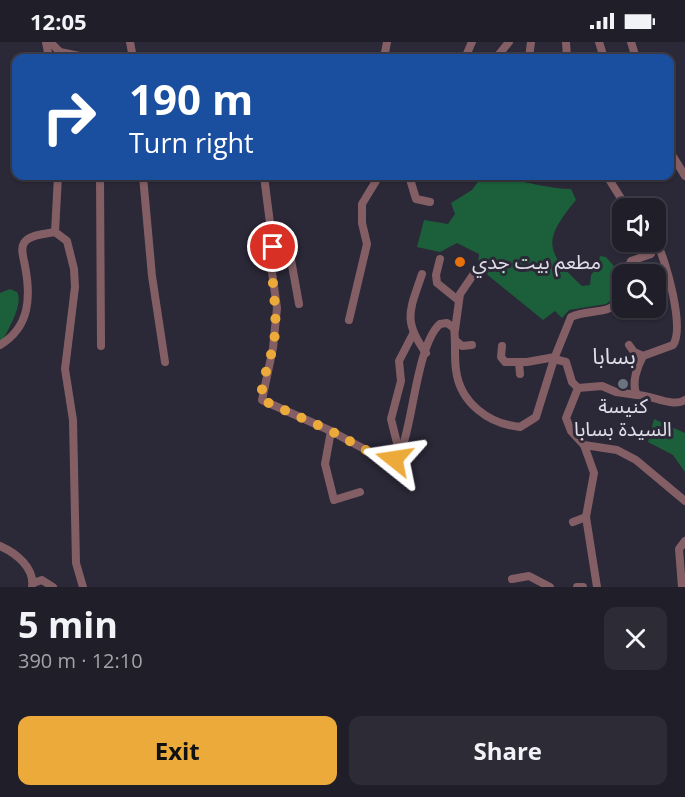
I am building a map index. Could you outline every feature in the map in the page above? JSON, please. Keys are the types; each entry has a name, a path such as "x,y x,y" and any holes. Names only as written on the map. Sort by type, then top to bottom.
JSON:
{"street":[{"path":"48,42 60,52 69,54"},
{"path":"499,54 509,42"},
{"path":"674,160 685,176"},
{"path":"55,232 58,180"},
{"path":"100,180 101,346"},
{"path":"143,180 152,276 165,362"},
{"path":"264,180 277,308 273,348 262,400 331,431 382,458 394,459 402,448 426,353 435,330 440,324 450,325 462,346 472,345"},
{"path":"349,320 367,244 362,223 362,204 377,180"},
{"path":"410,180 416,199 430,202"},
{"path":"610,180 621,198"},
{"path":"0,345 16,333 27,311 29,294 22,252 24,243 29,238 55,232 67,241 75,274 65,369 73,420 76,563 80,586"},
{"path":"273,250 290,254 299,304"},
{"path":"630,264 631,261 651,254 651,252"},
{"path":"629,345 634,352 643,356 672,345 677,335 669,281 660,252"},
{"path":"440,259 436,275 437,284 458,300"},
{"path":"422,274 410,310 409,322 413,334 426,353"},
{"path":"473,275 464,285 458,300 455,336 456,370 468,398 487,418 514,427 526,426 536,417 571,317 612,308"},
{"path":"402,448 397,443 391,419 401,381 399,361 413,334"},
{"path":"502,346 502,360 519,362 555,358 566,362 572,382 578,388 602,386 616,392 651,396 676,404 685,400"},
{"path":"637,395 634,390 636,374 643,356"},
{"path":"519,362 520,374"},
{"path":"578,388 566,418 571,431 584,445 594,473 586,517 597,587"},
{"path":"331,431 325,464 334,500 360,492"},
{"path":"584,445 617,450 636,460 685,501"},
{"path":"573,522 586,517"},
{"path":"682,587 679,549 685,541"},
{"path":"0,546 23,561 33,585 42,580 53,587"},
{"path":"512,579 529,576 549,587"},
{"path":"577,587 583,587"}],"green space":[{"path":"479,180 515,180 571,189 576,200 553,236 552,245 555,254 569,274 582,286 590,285 591,275 598,266 600,256 606,257 612,264 612,300 606,304 569,310 562,318 555,311 543,320 484,272 478,264 479,254 457,243 440,252 417,247 424,220 448,224 455,214 451,203 472,190"},
{"path":"10,289 17,292 18,303 14,318 0,344 0,293"},
{"path":"654,419 685,433 685,472 673,455 648,442"}],"place":[{"name":"مطعم بيت جدي","path":"460,262"},
{"name":"كنيسة السيدة بسابا","path":"623,384"}],"district":[{"name":"بسابا","path":"614,356"}],"route":[{"path":"273,247 271,265 277,308 273,348 261,396 262,400 331,431 377,456 389,460 394,459"}]}
